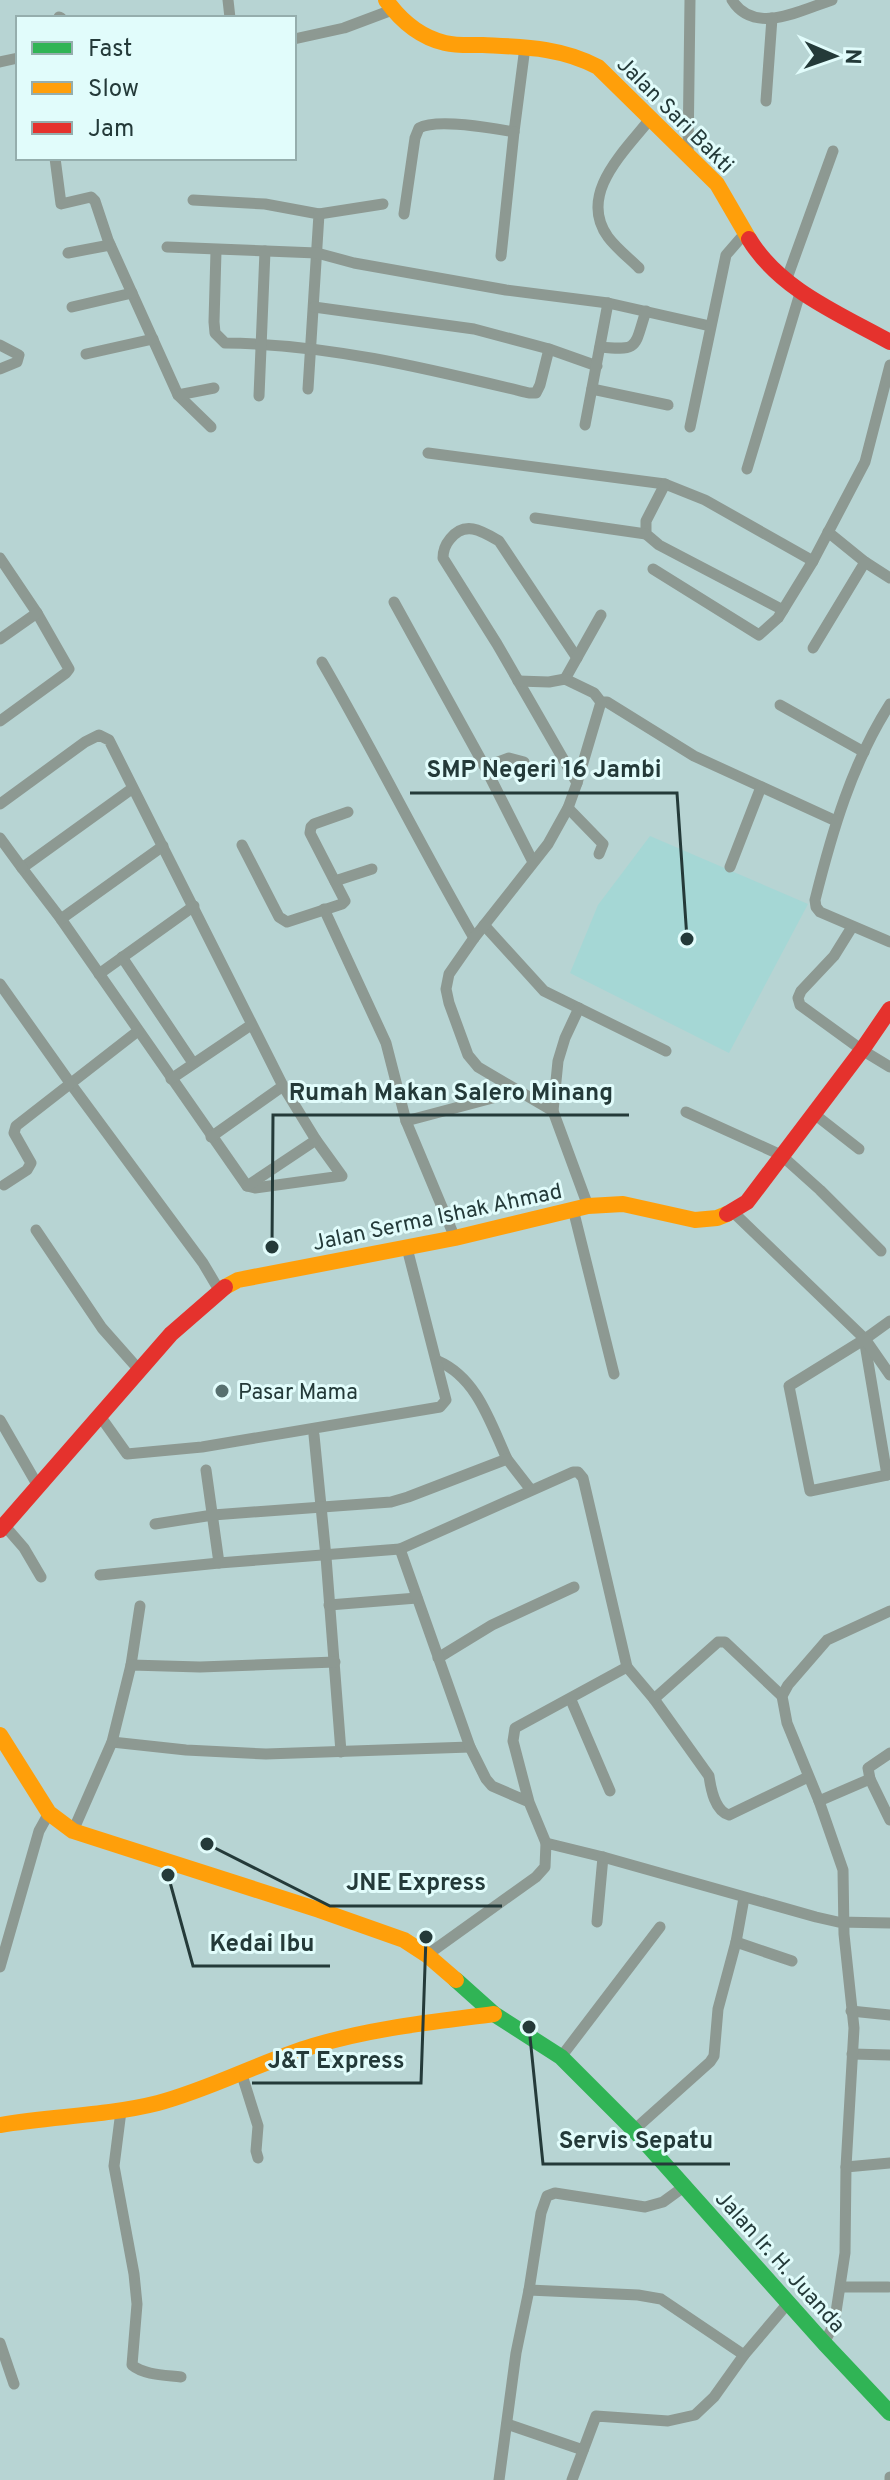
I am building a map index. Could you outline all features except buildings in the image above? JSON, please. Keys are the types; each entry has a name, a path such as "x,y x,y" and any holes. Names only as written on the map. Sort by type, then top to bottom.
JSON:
{"main road":[{"name":"Jalan Sari Bakti","path":"389,5 410,26 446,44 559,50 583,58 615,82 717,184 763,259 794,286 890,342"},
{"path":"733,1212 747,1202 890,1009"},
{"name":"Jalan Serma Ishak Ahmad","path":"2,1528 171,1334 219,1290 238,1280 455,1238 580,1207 623,1204 695,1220 717,1218 733,1212"},
{"path":"0,1735 49,1813"},
{"name":"Jalan Ir. H. Juanda","path":"49,1813 73,1831 319,1910 404,1940 427,1955 494,2014 561,2057 634,2130 890,2413"},
{"path":"0,2125 28,2119 121,2111 193,2093 310,2047 360,2033 494,2014"}],"street":[{"path":"688,155 690,0"},
{"path":"732,0 745,15 756,18 772,18 832,0"},
{"path":"296,39 344,28 389,5"},
{"path":"766,101 772,18"},
{"path":"501,256 525,47"},
{"path":"639,268 608,237 600,221 599,202 605,175 650,119"},
{"path":"404,214 419,128 458,125 514,132"},
{"path":"747,469 794,286 833,151"},
{"path":"55,160 61,204 91,197 95,201 110,245 178,395 211,427"},
{"path":"193,200 265,204 319,214 383,204"},
{"path":"308,389 319,214"},
{"path":"690,427 726,255 746,232"},
{"path":"68,253 110,245"},
{"path":"167,247 317,253 354,263 506,290 608,303 710,326"},
{"path":"216,251 215,333 225,343 312,348 423,368 529,393 536,393 540,385 549,349"},
{"path":"259,396 265,251"},
{"path":"72,307 132,293"},
{"path":"585,425 608,303"},
{"path":"314,307 474,329 549,349 597,366"},
{"path":"600,347 629,349 635,345 646,311"},
{"path":"86,354 153,339"},
{"path":"0,345 17,352 19,358 17,362 0,369"},
{"path":"653,569 759,635 769,629 813,561 865,462 890,365"},
{"path":"178,395 214,388"},
{"path":"592,389 668,405"},
{"path":"428,453 665,484 705,500 813,561"},
{"path":"646,534 646,521 665,484"},
{"path":"535,518 646,534 659,545 783,610"},
{"path":"577,658 499,541 482,530 458,530 446,544 443,558 577,783"},
{"path":"828,532 890,578"},
{"path":"0,558 69,669 0,721"},
{"path":"813,648 865,562"},
{"path":"394,602 485,767 533,862"},
{"path":"0,639 37,613"},
{"path":"565,679 601,615"},
{"path":"322,662 474,938"},
{"path":"518,681 565,679 594,693 601,702"},
{"path":"553,1111 472,1061 446,989 449,974 548,844 568,808 601,702"},
{"path":"601,702 607,702 694,756 836,821"},
{"path":"890,704 886,717 864,752 836,821 815,900 820,912 890,942"},
{"path":"780,705 864,752"},
{"path":"0,804 99,735 109,740 283,1086 342,1176 255,1188 247,1186 61,919 0,838"},
{"path":"485,767 509,758 524,762"},
{"path":"730,867 761,787"},
{"path":"22,868 133,788"},
{"path":"568,808 603,844 599,854"},
{"path":"242,845 282,920 287,922 345,901 310,829 314,824 348,812"},
{"path":"61,919 163,846"},
{"path":"335,881 372,869"},
{"path":"99,974 194,906"},
{"path":"324,909 386,1043 406,1121 455,1238"},
{"path":"484,925 539,987 666,1051"},
{"path":"852,927 834,956 798,998 800,1005 890,1067"},
{"path":"122,957 193,1063"},
{"path":"0,984 203,1263 219,1290"},
{"path":"579,1008 558,1061 553,1111 580,1207 614,1374"},
{"path":"171,1079 251,1025"},
{"path":"4,1185 27,1170 31,1163 14,1133 16,1126 138,1031"},
{"path":"211,1137 283,1086"},
{"path":"406,1121 519,1091"},
{"path":"686,1112 781,1155 881,1251"},
{"path":"813,1113 859,1149"},
{"path":"247,1186 316,1140"},
{"path":"733,1212 865,1339 890,1375"},
{"path":"36,1230 102,1328 140,1371"},
{"path":"100,1416 127,1454 202,1447 440,1407 446,1400 438,1361 407,1248"},
{"path":"865,1339 889,1474 810,1491 789,1386 890,1321"},
{"path":"438,1361 455,1370 478,1395 507,1459 531,1490"},
{"path":"0,1420 38,1486"},
{"path":"314,1435 341,1752"},
{"path":"155,1524 213,1515 377,1504 408,1497 507,1459"},
{"path":"206,1470 219,1563"},
{"path":"100,1575 400,1549 573,1472 581,1474 627,1667 709,1776 711,1790 721,1811 729,1815 808,1777"},
{"path":"2,1528 24,1548 41,1577"},
{"path":"400,1549 470,1747 492,1786 529,1802"},
{"path":"438,1658 492,1625 574,1587"},
{"path":"329,1605 417,1598"},
{"path":"73,1831 112,1742 131,1665 140,1606"},
{"path":"782,1696 827,1640 890,1611"},
{"path":"654,1699 718,1642 725,1642 782,1696 787,1723 843,1870 844,1922 854,2028 846,2167 845,2253 831,2330 824,2343"},
{"path":"131,1665 200,1667 335,1662"},
{"path":"427,1955 541,1872 546,1858 546,1843 529,1802 513,1732 515,1728 627,1667"},
{"path":"571,1700 610,1791"},
{"path":"112,1742 239,1752 470,1747"},
{"path":"890,1753 869,1765 870,1779 886,1800 890,1820"},
{"path":"819,1801 870,1779"},
{"path":"0,1967 6,1926 39,1831 49,1813"},
{"path":"546,1843 816,1917 844,1922 890,1923"},
{"path":"597,1922 603,1857"},
{"path":"634,2130 714,2056 718,2009 744,1898"},
{"path":"561,2057 660,1927"},
{"path":"736,1942 792,1961"},
{"path":"851,2011 890,2015"},
{"path":"852,2054 890,2055"},
{"path":"242,2075 257,2121 258,2158"},
{"path":"121,2111 114,2166 137,2304 132,2365 144,2371 181,2377"},
{"path":"846,2167 890,2163"},
{"path":"499,2480 516,2353 541,2213 547,2196 555,2193 645,2207 663,2202 685,2186"},
{"path":"841,2287 888,2287"},
{"path":"529,2290 638,2295 661,2299 744,2355"},
{"path":"572,2480 596,2416 668,2421 695,2415 714,2397 744,2355 789,2302"},
{"path":"0,2343 14,2384"},
{"path":"507,2424 583,2450"}],"shaded area":[{"path":"650,836 808,904 729,1053 570,973 598,905"}],"traffic: fast":[{"path":"456,1980 494,2014 561,2057 634,2130 890,2413"}],"traffic: slow":[{"path":"386,0 412,27 427,37 445,43 542,49 570,55 598,67 717,184 749,239"},
{"path":"225,1287 238,1280 455,1238 588,1206 623,1204 695,1220 727,1214"},
{"path":"0,1735 49,1813 73,1831 404,1940 456,1980"},
{"path":"0,2125 119,2111 158,2103 293,2052 335,2040 403,2026 494,2014"}],"traffic: jam":[{"path":"749,239 762,257 794,287 890,342"},
{"path":"727,1214 747,1202 890,1009"},
{"path":"0,1530 171,1334 225,1287"}],"place":[{"name":"SMP Negeri 16 Jambi","path":"687,939"},
{"name":"Rumah Makan Salero Minang","path":"272,1247"},
{"name":"Pasar Mama","path":"222,1391"},
{"name":"JNE Express","path":"207,1844"},
{"name":"Kedai Ibu","path":"168,1875"},
{"name":"J&T Express","path":"426,1937"},
{"name":"Servis Sepatu","path":"529,2027"}]}
